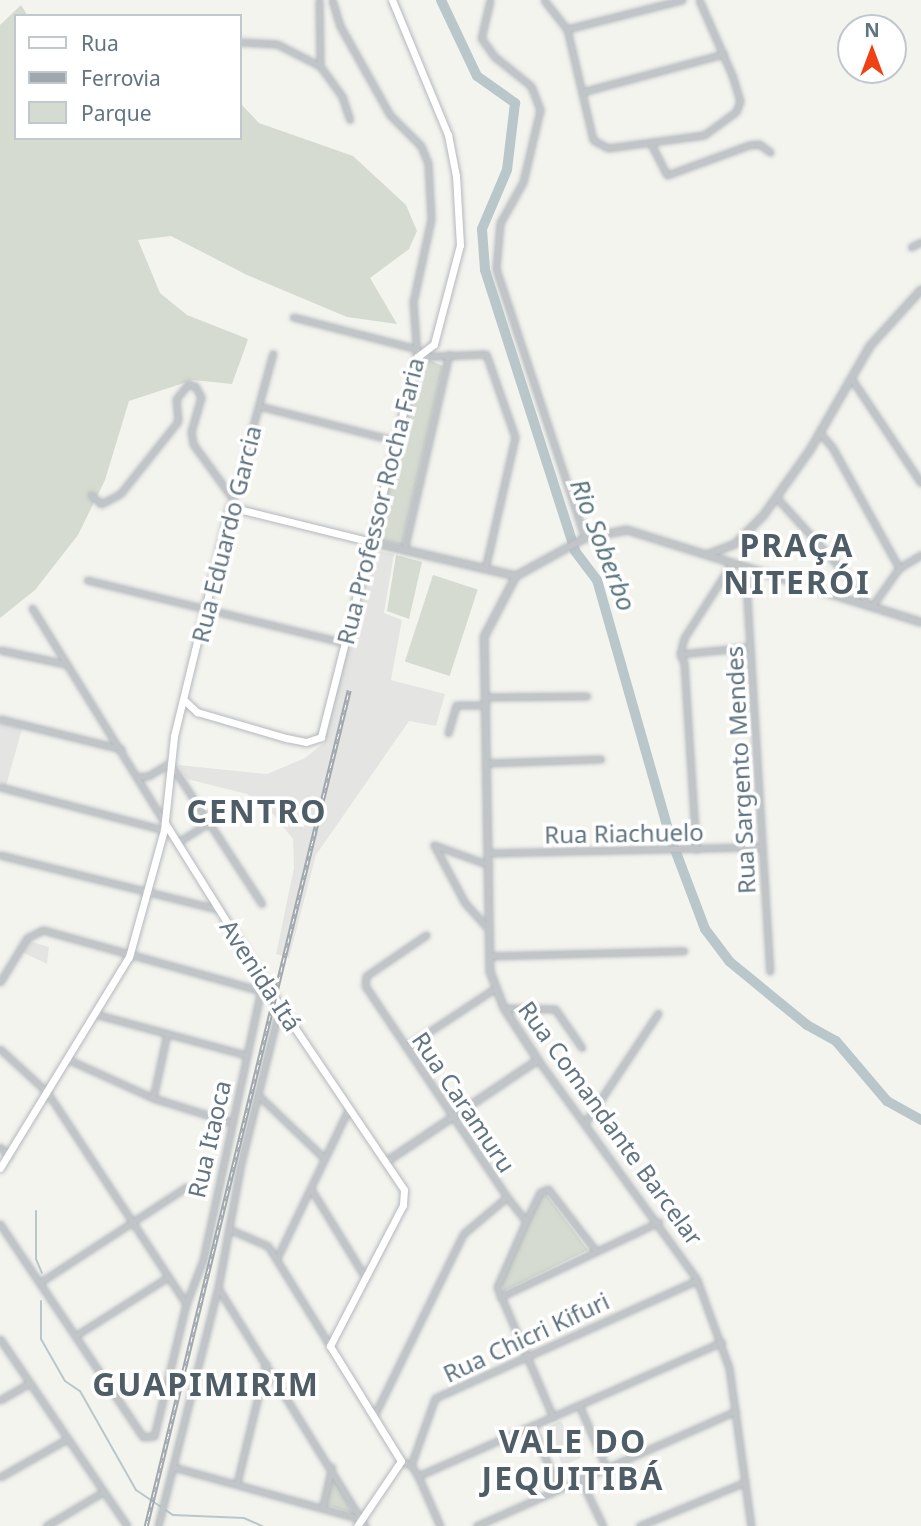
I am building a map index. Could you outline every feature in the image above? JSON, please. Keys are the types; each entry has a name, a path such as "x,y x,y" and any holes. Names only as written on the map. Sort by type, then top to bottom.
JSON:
{"main road":[{"path":"392,0 441,115 456,176 460,245 434,344 417,353"},
{"name":"Rua Professor Rocha Faria","path":"197,712 299,741 321,737 417,353"},
{"path":"232,503 371,542"},
{"name":"Rua Eduardo Garcia","path":"0,1168 129,957 149,894 164,826 170,763 180,715 232,503"},
{"path":"184,700 197,712"},
{"path":"180,715 197,712"},
{"name":"Avenida Itá","path":"164,826 178,842 272,994 386,1162 405,1196 330,1346"},
{"path":"330,1346 375,1414 401,1461 361,1524"}],"street":[{"path":"319,0 320,66"},
{"name":"Rua Professor Rocha Faria","path":"332,0 340,26 390,115 421,146 428,163 432,219 413,302 417,353"},
{"path":"490,0 481,38 495,57 531,86 540,110 523,182 500,223 496,269 585,538"},
{"path":"544,0 567,29 592,132 600,146 650,144 715,130 736,112 740,101 724,54 699,0"},
{"path":"567,29 682,0"},
{"path":"242,41 277,44 320,66 342,96 350,120"},
{"path":"582,92 724,54"},
{"path":"650,144 667,175 749,145 759,144 770,152"},
{"path":"911,247 921,242"},
{"path":"721,556 746,535 776,497 879,334 921,290"},
{"path":"293,317 417,353 486,354 515,446 485,569"},
{"path":"434,344 440,355"},
{"name":"Rua Eduardo Garcia","path":"232,503 273,353"},
{"path":"404,550 449,354"},
{"path":"850,377 921,483"},
{"path":"91,495 101,504 120,494 178,421 176,399 188,384 195,386 201,397 191,431 193,444 232,503"},
{"path":"259,406 396,441"},
{"path":"819,432 832,447 898,568"},
{"path":"776,497 859,589 870,605"},
{"path":"371,542 516,576 585,538 627,530 721,556 732,562 921,622"},
{"path":"870,605 898,568 921,555"},
{"path":"696,850 684,663 680,654 684,638 732,562"},
{"name":"Rua Sargento Mendes","path":"745,566 770,971"},
{"name":"Rua Comandante Barcelar","path":"516,576 484,637 489,930 494,989 538,1060 659,1223 696,1279 722,1342 736,1411 751,1526"},
{"path":"87,579 345,643"},
{"name":"Avenida Itá","path":"32,608 121,749 164,826"},
{"path":"680,654 750,647"},
{"path":"0,650 66,664"},
{"path":"448,733 456,705 587,696"},
{"path":"0,719 121,749"},
{"path":"486,763 601,759"},
{"path":"136,777 148,776 170,763 262,904"},
{"path":"143,787 148,776"},
{"path":"0,787 164,826"},
{"path":"149,824 158,822 158,813"},
{"path":"178,842 210,822"},
{"path":"489,864 434,845 465,903 489,930"},
{"name":"Rua Riachuelo","path":"488,853 761,847"},
{"path":"0,855 220,910"},
{"path":"0,982 27,938 39,930 129,957 272,994"},
{"name":"Rua Caramuru","path":"375,1414 463,1234 507,1197 451,1118 364,981 426,935"},
{"path":"490,956 684,951"},
{"name":"Rua Itaoca","path":"75,1336 143,1437 154,1436 184,1301 203,1261 230,1122 263,979"},
{"path":"406,1047 494,989"},
{"path":"159,1523 218,1289 231,1230 233,1199 280,1005"},
{"path":"504,1008 555,1009 582,1048"},
{"path":"584,1123 658,1013"},
{"path":"95,1014 246,1055"},
{"path":"153,1098 167,1033"},
{"path":"0,1049 47,1092 184,1301"},
{"path":"67,1059 153,1098 230,1122"},
{"path":"386,1162 538,1060"},
{"path":"258,1095 324,1158"},
{"path":"277,1258 349,1108"},
{"path":"0,1147 9,1156"},
{"path":"39,1283 186,1187"},
{"path":"311,1189 365,1277"},
{"path":"553,1417 498,1287 540,1192 548,1189 596,1251"},
{"path":"507,1197 526,1221"},
{"path":"500,1297 659,1223"},
{"path":"0,1224 75,1336 168,1277"},
{"path":"231,1230 259,1240 277,1258 330,1346"},
{"name":"Rua Chicri Kifuri","path":"411,1465 433,1400 696,1279"},
{"path":"218,1289 332,1467 361,1524"},
{"path":"0,1339 127,1526"},
{"path":"418,1476 722,1342"},
{"path":"237,1483 266,1363"},
{"path":"0,1401 30,1383"},
{"path":"579,1405 606,1467"},
{"path":"476,1526 558,1487 736,1411"},
{"path":"532,1427 558,1487"},
{"path":"0,1478 67,1439"},
{"path":"401,1461 411,1465 418,1476 440,1526"},
{"path":"173,1467 323,1505 361,1524"},
{"path":"323,1505 332,1467"},
{"path":"580,1478 603,1526"},
{"path":"639,1526 745,1482"},
{"path":"46,1526 103,1492"}],"shaded area":[{"path":"373,550 394,554 384,613 402,620 391,680 445,694 436,726 409,721 316,855 289,958 276,954 294,868 293,839 265,804 247,794 187,779 178,765 267,774 305,758 324,743"},
{"path":"0,723 22,729 6,786 0,784"},
{"path":"29,941 49,947 47,964 22,952"},
{"path":"561,1421 566,1430 579,1426 584,1440 574,1444 581,1458 562,1466 549,1426"}],"green space":[{"path":"21,5 27,14 14,14 14,140 242,140 242,105 259,123 353,156 406,205 417,231 409,249 370,278 397,324 347,317 247,275 171,236 138,240 160,293 187,315 248,339 232,384 193,380 129,401 105,480 78,535 35,590 0,618 0,25"},
{"path":"427,359 443,366 402,545 375,539 420,363"},
{"path":"396,555 422,562 409,619 387,611"},
{"path":"433,575 478,590 450,676 405,662"},
{"path":"546,1194 588,1250 504,1291 501,1281 540,1197"},
{"path":"333,1477 347,1502 352,1513 326,1505"}],"waterway":[{"name":"Rio Soberbo","path":"441,0 477,76 515,103 507,170 482,229 485,270 575,551 597,580 671,839 705,929 730,962 807,1025 836,1041 887,1101 921,1120"},
{"path":"36,1211 36,1259 42,1273"},
{"path":"41,1301 41,1339 65,1381 80,1391 136,1490 160,1506"},
{"path":"164,1509 173,1515 244,1518 262,1526"}],"railway":[{"path":"146,1526 349,690"}],"district":[{"name":"PRAÇA NITERÓI","path":"797,564"},
{"name":"CENTRO","path":"257,811"},
{"name":"GUAPIMIRIM","path":"206,1384"},
{"name":"VALE DO JEQUITIBÁ","path":"573,1460"}]}
